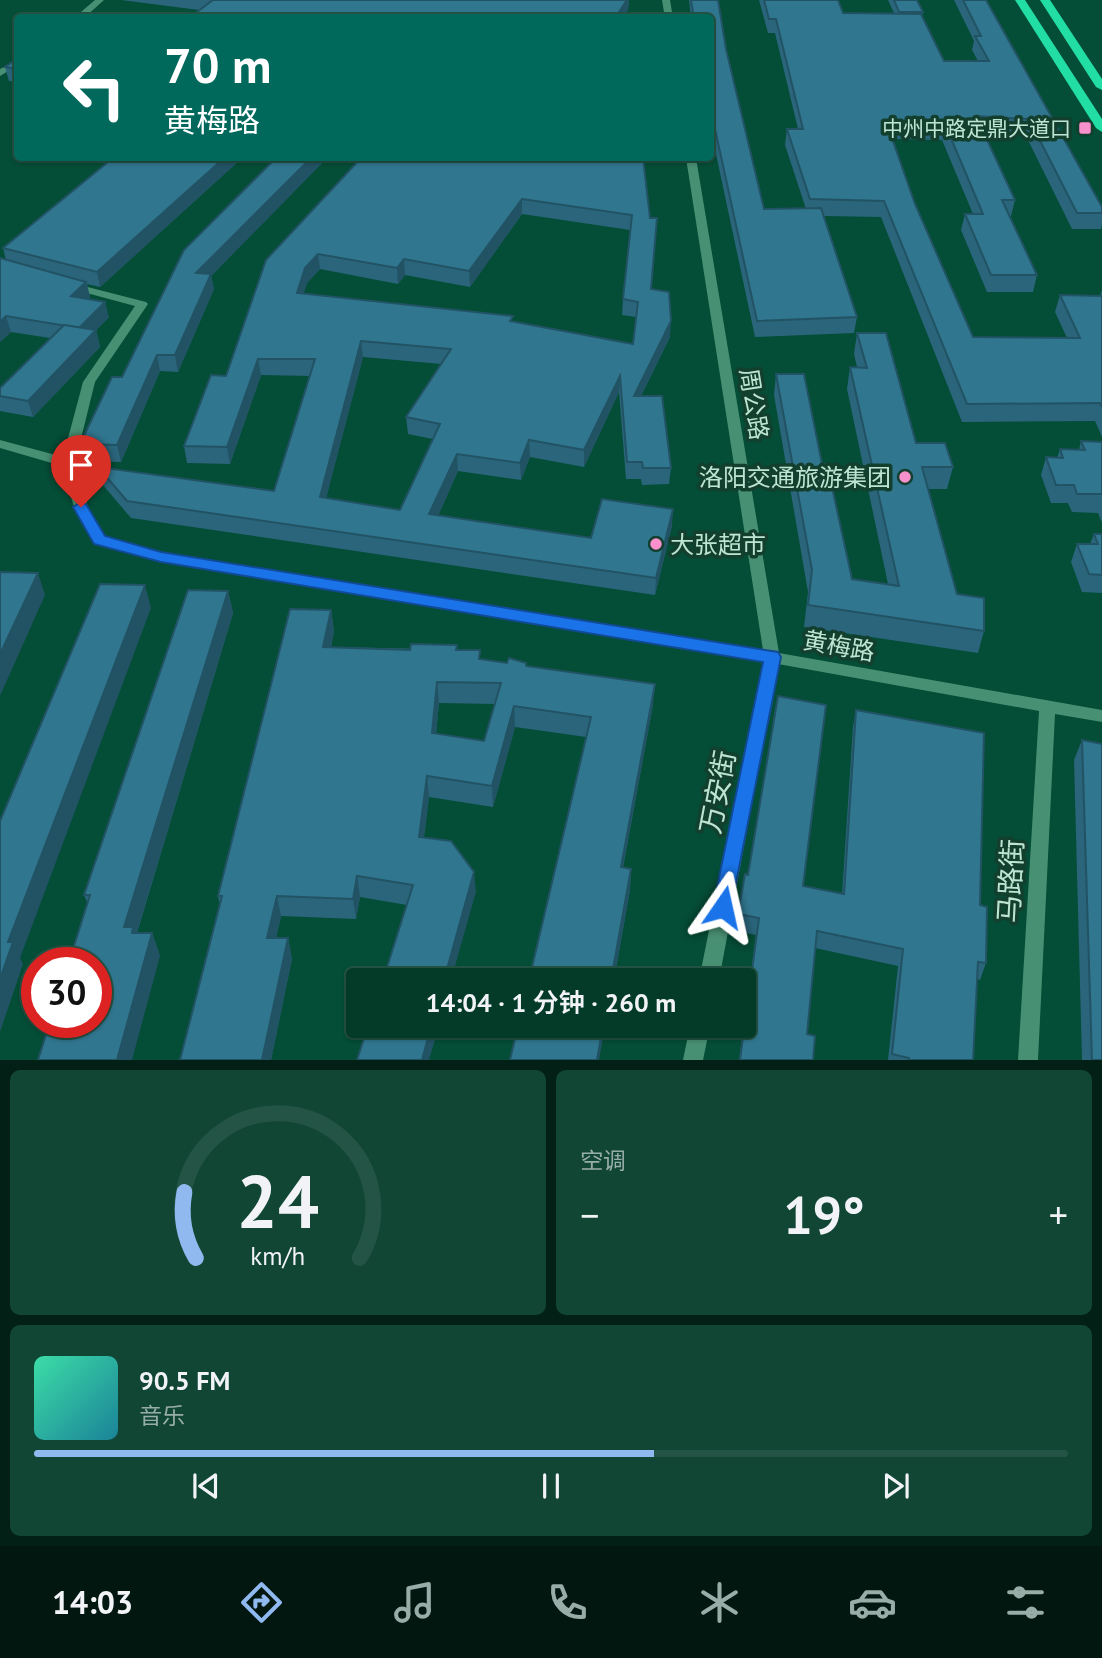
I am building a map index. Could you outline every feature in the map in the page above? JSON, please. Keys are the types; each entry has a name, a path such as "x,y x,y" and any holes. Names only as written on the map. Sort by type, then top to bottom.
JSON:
{"main road":[{"path":"1020,0 1102,128"},
{"path":"1045,0 1102,87"}],"street":[{"path":"83,14 100,0"},
{"name":"周公路","path":"691,161 772,657"},
{"path":"0,444 68,463 89,382 142,304 65,284"},
{"name":"黄梅路","path":"68,463 81,507 99,540 148,554 772,657 1102,716"},
{"name":"万安街","path":"711,968 772,657"},
{"name":"马路街","path":"1028,1059 1047,706"},
{"path":"693,1059 697,1038"}],"building":[{"path":"213,0 627,0 618,14 194,14"},
{"path":"691,0 718,0 726,49 764,209 821,208 857,317 757,321 714,124 714,14 693,14"},
{"path":"764,0 838,0 843,13 921,14 944,61 989,61 975,36 981,36 963,0 986,0 1102,207 1102,213 1077,213 1029,119 976,116 1015,200 1002,200 1037,275 991,275 965,214 983,214 945,124 887,124 915,204 973,337 1080,338 1060,295 1102,296 1102,407 1100,403 967,404 884,201 810,199 787,129 803,129 776,19 769,19"},
{"path":"894,0 917,0 923,12 899,12"},
{"path":"14,61 14,68 5,67"},
{"path":"109,161 221,161 97,272 3,248"},
{"path":"273,161 308,161 196,273 211,274 175,355 157,355 117,445 80,444 112,377 122,377 184,250"},
{"path":"358,161 643,161 650,218 657,218 651,289 669,292 671,321 634,396 662,396 671,468 643,468 642,462 627,462 620,376 584,450 529,440 520,463 457,454 429,514 591,538 602,499 673,509 656,578 127,501 98,467 274,491 315,359 258,359 227,447 184,446 211,375 226,376 266,260","holes":["522,199 632,215 623,299 638,302 633,344 510,321 513,316 297,293 305,268 318,254 397,268 404,259 469,271","361,341 451,349 406,417 440,424 400,510 320,497"]},
{"path":"0,258 86,282 71,296 105,302 79,328 6,316 0,322"},
{"path":"64,325 96,330 28,401 0,396 0,388"},
{"path":"857,333 886,333 916,443 945,443 953,467 922,467 957,594 984,598 984,631 808,605 812,570 776,374 804,374 822,464 827,464 852,579 899,586 850,367 867,368"},
{"path":"1081,441 1102,442 1102,494 1077,494 1074,485 1056,485 1046,457 1063,458 1060,449 1085,450"},
{"path":"1094,534 1102,534 1102,575 1089,574 1077,544 1098,544"},
{"path":"0,572 38,573 0,654"},
{"path":"100,584 145,585 8,942 13,942 0,979 0,821"},
{"path":"188,590 228,591 124,927 133,927 132,933 152,933 117,1060 38,1060 45,1038 112,1038 112,947 74,947 90,895 84,895"},
{"path":"290,609 331,610 323,647 410,650 411,644 457,645 456,650 480,650 479,659 507,663 509,658 526,663 526,666 655,684 621,867 631,869 613,968 532,968 591,717 514,706 492,786 427,776 419,837 451,841 474,872 447,968 387,968 413,885 357,876 353,899 277,896 267,938 288,938 262,1060 180,1060 222,896 218,896","holes":["437,682 501,683 484,741 432,733"]},
{"path":"778,696 826,705 803,886 844,894 856,710 984,733 980,905 987,907 986,963 978,962 973,1060 909,1060 892,1054 903,949 817,931 807,1034 815,1036 813,1060 740,1060 743,1038 756,1038 756,968 752,968 759,918 738,914 745,874 748,875"},
{"path":"1082,740 1102,744 1102,1060 1092,1060"},
{"path":"364,1038 428,1038 422,1060 357,1060"},
{"path":"515,1038 601,1038 597,1060 510,1060"}],"place":[{"name":"中州中路定鼎大道口","path":"1085,128"},
{"name":"洛阳交通旅游集团","path":"905,477"},
{"name":"大张超市","path":"656,544"}],"route":[{"path":"81,507 99,540 161,557 772,657 723,907"}]}
